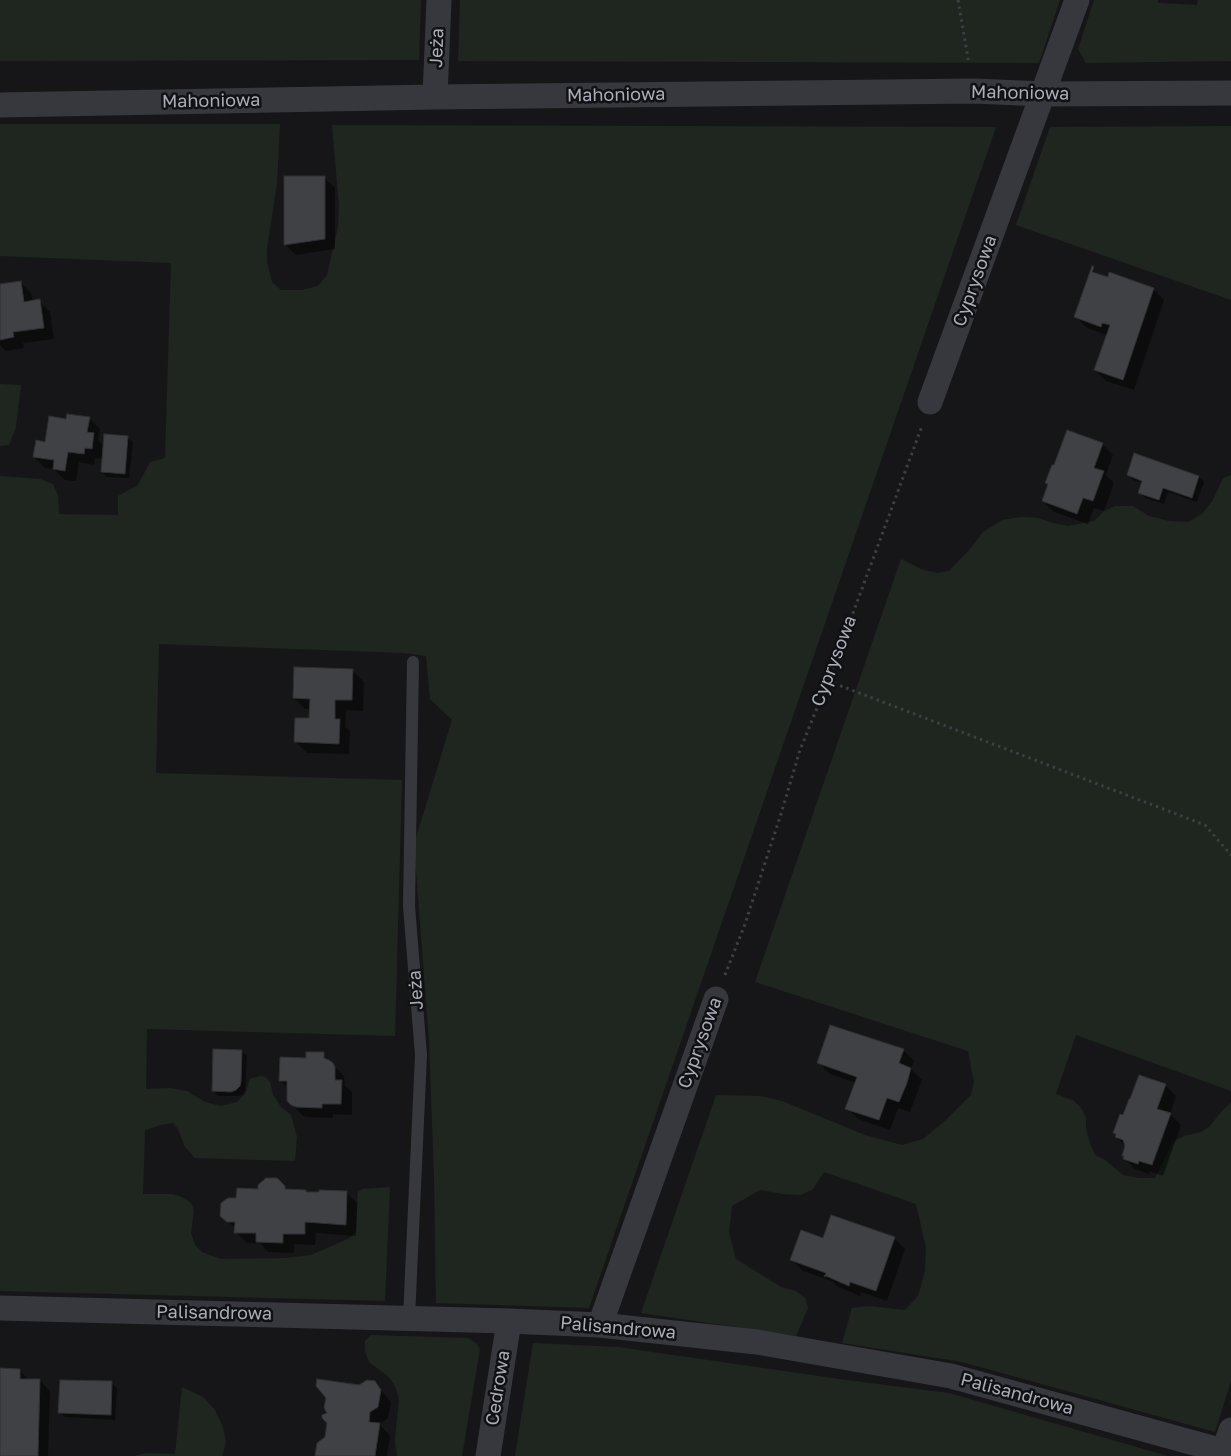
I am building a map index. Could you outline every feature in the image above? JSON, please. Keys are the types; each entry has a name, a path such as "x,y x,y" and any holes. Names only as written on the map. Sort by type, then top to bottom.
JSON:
{"street":[{"name":"Jeża","path":"435,97 439,0"},
{"name":"Cyprysowa","path":"930,402 1076,0"},
{"name":"Mahoniowa","path":"0,104 974,91 1043,94 1231,93"},
{"name":"Cyprysowa","path":"600,1325 716,999"},
{"name":"Palisandrowa","path":"0,1308 409,1318 600,1325 757,1342 951,1376 1225,1446"},
{"name":"Cedrowa","path":"488,1456 509,1321"}],"lane":[{"name":"Jeża","path":"409,1318 421,1055 409,906 413,662"}],"path":[{"path":"958,0 974,91"},
{"name":"Cyprysowa","path":"716,999 745,924 800,750 828,682 930,402"},
{"path":"828,682 1205,825 1231,855"}],"shaded area":[{"path":"0,0 421,0 419,60 0,61"},
{"path":"460,0 1060,0 1039,63 458,61"},
{"path":"1094,0 1158,0 1158,3 1197,5 1198,0 1231,0 1231,61 1086,63 1078,49"},
{"path":"0,124 280,124 277,183 267,249 267,262 272,282 281,290 302,290 318,286 327,275 338,227 339,206 332,125 996,127 589,1308 436,1303 429,1041 414,844 452,720 430,699 426,656 404,653 159,644 156,773 402,780 395,1036 147,1029 146,1089 169,1088 187,1091 205,1102 221,1106 237,1102 245,1094 250,1079 260,1076 265,1077 270,1082 273,1095 281,1107 291,1115 297,1137 295,1161 195,1158 185,1147 178,1129 173,1123 145,1130 143,1194 173,1194 191,1203 194,1210 191,1233 195,1245 202,1252 221,1259 286,1258 311,1255 350,1238 356,1231 358,1192 362,1189 390,1187 385,1301 0,1291 0,476 40,479 53,484 58,495 59,514 118,515 118,496 138,485 150,462 165,458 171,263 0,256"},
{"path":"1231,126 1231,300 1016,225 1050,127"},
{"path":"0,384 21,385 16,427 9,445 0,446"},
{"path":"1231,475 1231,1091 1076,1035 1056,1094 1074,1101 1081,1108 1086,1118 1086,1129 1095,1155 1105,1160 1123,1175 1139,1178 1155,1178 1173,1142 1184,1136 1201,1132 1209,1127 1231,1103 1231,1381 1215,1432 962,1362 842,1343 852,1308 869,1306 905,1310 918,1296 925,1271 926,1248 916,1204 824,1172 812,1190 800,1195 760,1190 732,1206 729,1233 736,1259 781,1287 796,1291 805,1298 808,1308 796,1336 641,1313 716,1095 760,1096 782,1101 865,1135 902,1145 923,1139 971,1095 974,1082 968,1051 755,982 901,559 921,569 937,573 949,571 983,532 1002,520 1021,517 1038,518 1068,526 1094,521 1104,511 1115,506 1133,506 1149,516 1169,521 1188,522 1202,514 1213,500 1223,478"},
{"path":"371,1335 468,1338 477,1344 480,1349 462,1456 397,1456 395,1441 399,1398 394,1384 388,1376 369,1362 365,1351 365,1341"},
{"path":"533,1343 618,1347 949,1393 1168,1456 515,1456"},
{"path":"182,1387 203,1397 215,1410 223,1427 226,1442 222,1456 134,1456 146,1453 175,1454"}],"building":[{"path":"284,176 325,176 325,239 284,245"},
{"path":"1092,266 1094,267 1092,272 1108,277 1109,272 1154,288 1123,380 1094,370 1110,325 1102,323 1101,327 1074,317"},
{"path":"21,281 24,302 40,299 44,328 13,332 14,337 0,340 0,284"},
{"path":"67,414 90,417 87,432 94,433 92,449 85,448 84,454 68,452 65,471 53,469 54,460 33,457 36,440 45,442 49,416 66,419"},
{"path":"1067,430 1103,443 1094,468 1104,471 1093,501 1083,498 1077,514 1042,501 1048,484 1045,483"},
{"path":"104,434 128,436 125,474 101,472"},
{"path":"1134,453 1199,476 1192,498 1163,488 1159,500 1138,493 1142,481 1127,475"},
{"path":"294,667 353,669 352,700 335,700 335,719 340,719 339,744 294,742 295,718 309,718 310,699 293,698"},
{"path":"830,1025 904,1049 899,1063 911,1068 907,1083 899,1102 887,1098 879,1120 845,1109 857,1077 817,1063"},
{"path":"213,1049 242,1050 241,1082 236,1090 231,1092 212,1091"},
{"path":"306,1052 324,1052 324,1058 333,1063 335,1067 335,1080 342,1080 341,1104 322,1104 322,1108 296,1107 287,1101 287,1081 279,1081 280,1057 306,1058"},
{"path":"1139,1075 1166,1084 1157,1109 1171,1113 1152,1165 1139,1161 1138,1164 1123,1159 1125,1146 1123,1140 1115,1137 1116,1134 1113,1133 1120,1114 1123,1115"},
{"path":"266,1178 277,1178 285,1186 285,1189 306,1190 306,1192 319,1192 319,1190 347,1191 346,1225 305,1222 305,1234 283,1234 283,1243 256,1242 256,1233 234,1233 235,1222 227,1222 220,1216 221,1203 228,1198 236,1198 237,1188 258,1189 258,1185"},
{"path":"831,1215 895,1237 876,1291 850,1282 849,1286 826,1276 824,1277 826,1273 790,1260 801,1230 823,1238"},
{"path":"0,1368 20,1369 20,1379 40,1379 38,1456 0,1456"},
{"path":"317,1379 359,1385 367,1380 375,1381 381,1390 378,1407 370,1412 369,1422 380,1423 375,1456 315,1456 317,1443 325,1437 327,1423 322,1418 322,1415 327,1413 324,1408 326,1398 316,1386"},
{"path":"60,1380 112,1381 111,1415 58,1413"}]}
